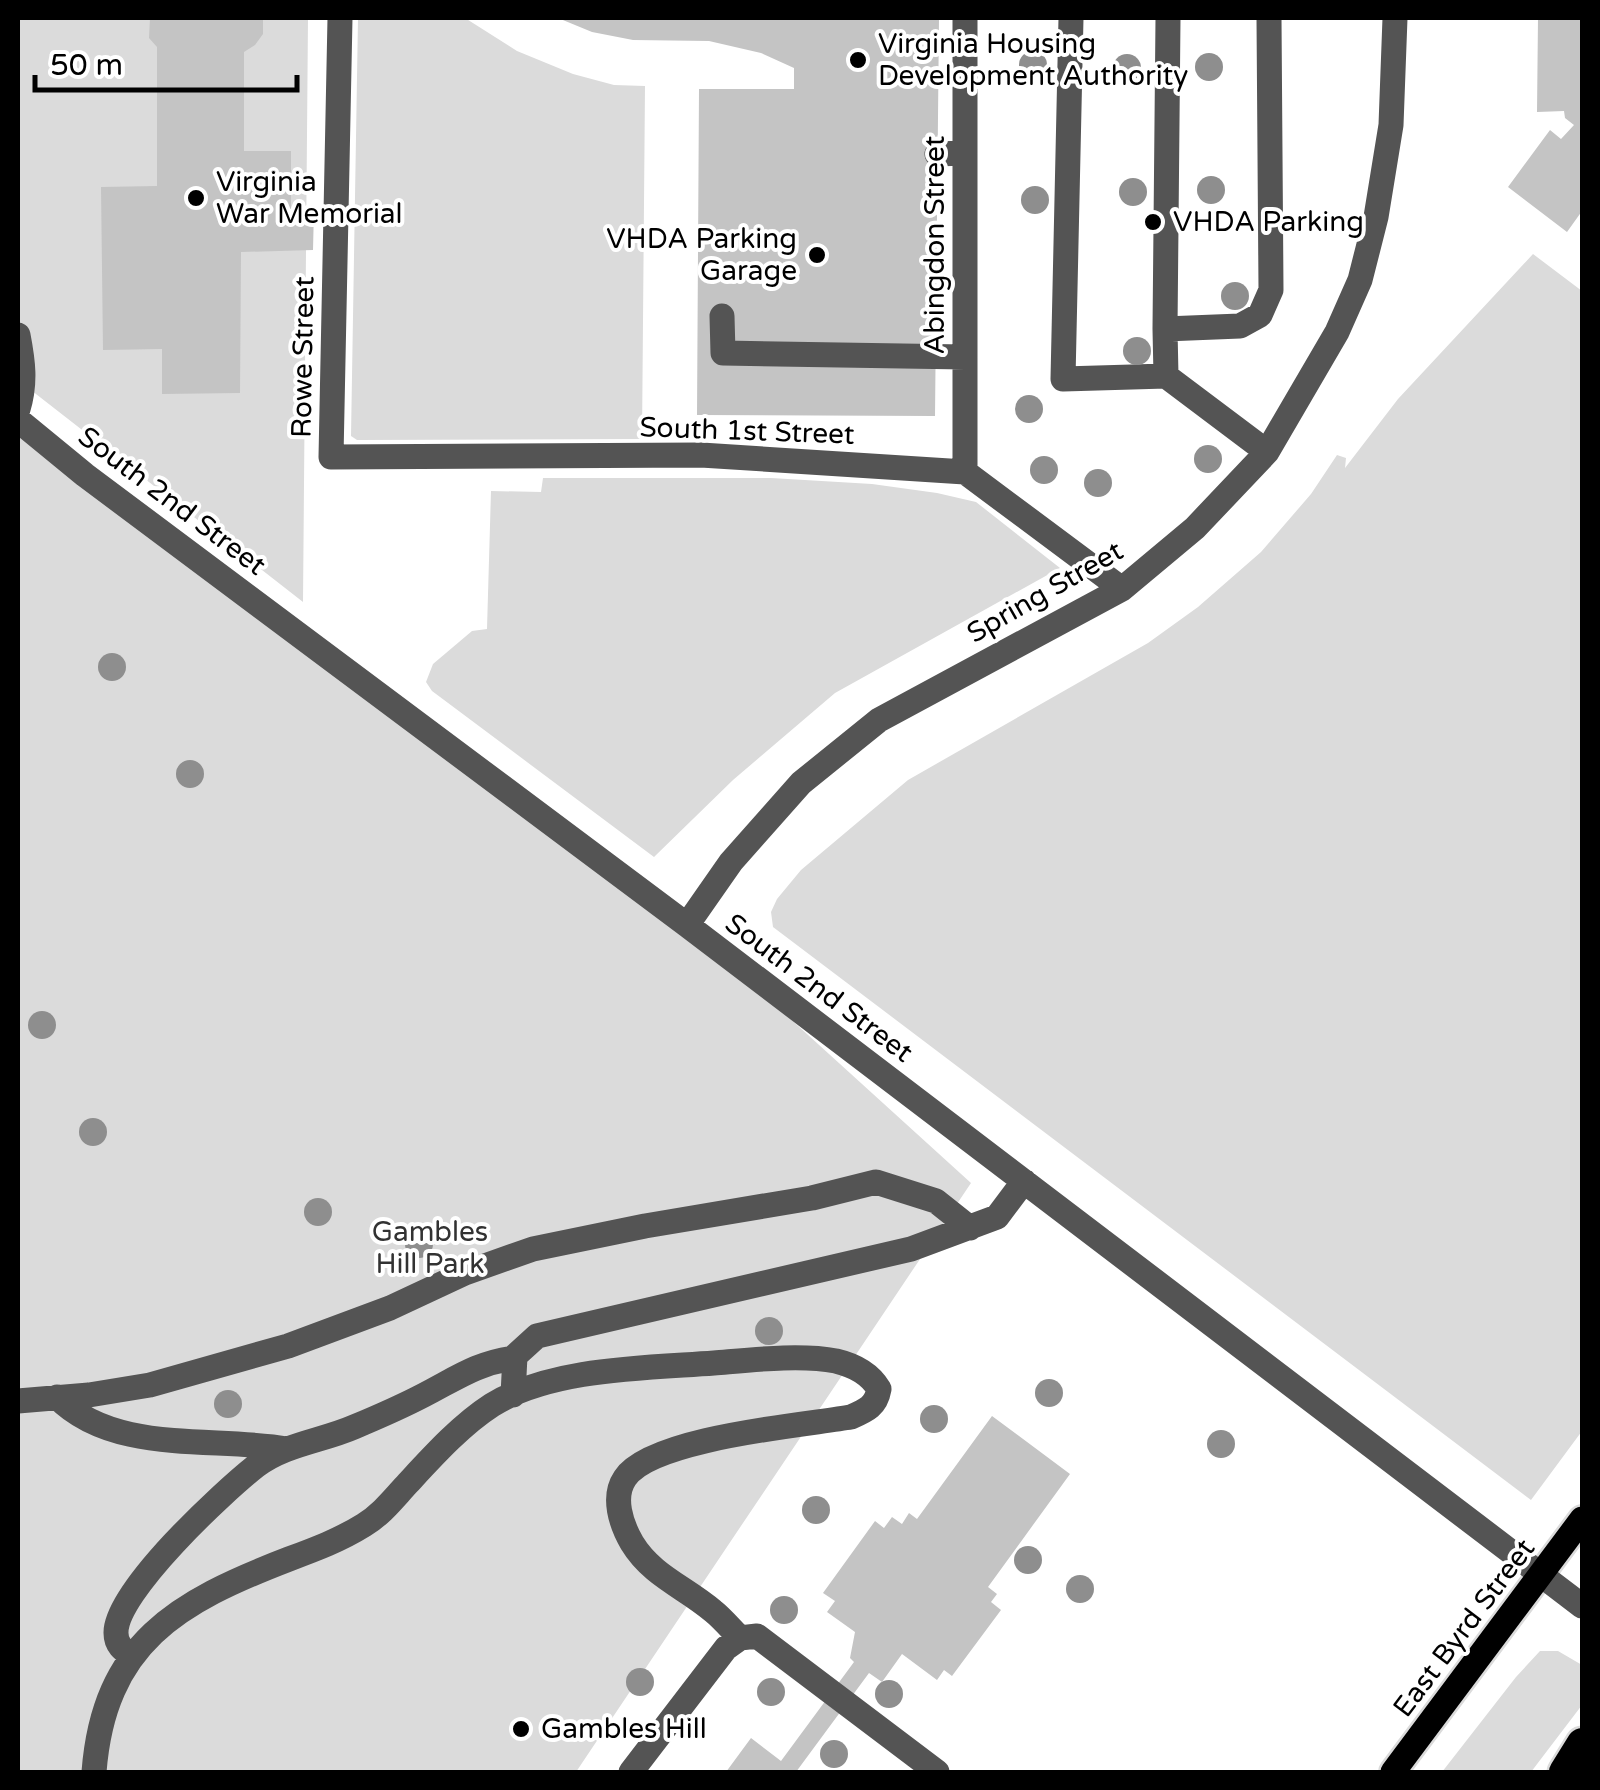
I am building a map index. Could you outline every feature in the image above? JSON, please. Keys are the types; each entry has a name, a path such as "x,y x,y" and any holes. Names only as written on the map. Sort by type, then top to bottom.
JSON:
{"highway":[{"path":"1564,1772 1582,1743"}],"main road":[{"name":"East Byrd Street","path":"1393,1772 1582,1518"}],"street":[{"name":"Rowe Street","path":"330,457 340,18"},
{"name":"Abingdon Street","path":"965,18 965,472"},
{"path":"1072,18 1063,379 1166,376 1267,452"},
{"path":"1166,376 1168,18"},
{"path":"1165,330 1240,326 1260,315 1270,290 1270,18"},
{"name":"Spring Street","path":"687,924 731,862 800,783 879,720 1122,589 1195,528 1267,452 1337,332 1360,280 1376,218 1391,126 1396,18"},
{"path":"937,154 965,153"},
{"path":"722,316 723,353 965,357"},
{"path":"18,335 24,390 18,409"},
{"name":"South 2nd Street","path":"18,420 85,475 687,924 1582,1606"},
{"name":"South 1st Street","path":"330,457 701,455 965,472"},
{"path":"965,472 1122,589"},
{"path":"132,1656 115,1637 117,1623 128,1599 151,1567 257,1465 287,1449 349,1429 486,1362 514,1358 537,1336 912,1249 970,1228 997,1216 1024,1181"},
{"path":"18,1401 150,1385 288,1346 532,1249 812,1198 876,1182 936,1201 970,1228"},
{"path":"513,1395 514,1358"},
{"path":"94,1772 100,1720 116,1679 143,1642 192,1604 222,1587 338,1542 376,1518 423,1467 491,1406 513,1395 593,1372 754,1360 833,1360 852,1366 874,1380 879,1388 870,1409 851,1417 720,1436 642,1464 626,1476 618,1498 622,1521 632,1543 650,1566 678,1590 710,1608 740,1638"},
{"path":"57,1397 71,1412 131,1433 170,1441 287,1449"},
{"path":"631,1772 726,1648 740,1638 757,1636 937,1772"}],"green space":[{"path":"18,18 308,18 303,602 18,380"},
{"path":"358,18 465,18 517,51 573,74 614,85 645,86 642,439 357,440 351,436"},
{"path":"1533,254 1582,291 1582,1431 1531,1500 773,927 771,912 801,870 908,780 1148,643 1198,607 1261,552 1311,494 1337,455 1346,458 1345,468 1398,399"},
{"name":"Gambles Hill Park","path":"18,420 687,925 971,1183 576,1772 18,1772"},
{"path":"543,478 771,478 872,484 937,493 976,502 1060,568 835,693 733,780 654,857 432,691 426,682 433,664 472,631 487,629 491,491 541,492"},
{"path":"1540,1651 1558,1651 1582,1665 1582,1705 1531,1772 1442,1772 1516,1677"}],"building":[{"name":"Virginia War Memorial","path":"150,18 263,18 263,34 244,52 244,151 291,151 291,209 314,209 313,250 241,252 240,393 162,394 162,349 103,350 101,187 157,186 157,47 149,38"},
{"name":"VHDA Parking Garage","path":"558,18 939,18 935,416 697,415 699,89 794,89 794,68 761,53 709,41 633,40 592,32"},
{"path":"1538,18 1582,18 1582,211 1567,232 1508,187 1550,130 1561,139 1574,125 1565,118 1564,111 1537,112"},
{"path":"992,1416 1070,1474 988,1587 997,1594 991,1602 1001,1610 952,1676 944,1670 937,1680 902,1654 882,1682 869,1673 796,1772 726,1772 751,1738 781,1761 854,1662 850,1658 855,1632 827,1612 835,1601 823,1593 875,1521 884,1528 892,1517 902,1524 909,1513 917,1519"}],"place":[{"name":"Virginia Housing Development Authority","path":"858,60"},
{"name":"Virginia War Memorial","path":"196,198"},
{"name":"VHDA Parking","path":"1153,222"},
{"name":"VHDA Parking Garage","path":"817,255"},
{"name":"Gambles Hill","path":"521,1729"}]}
